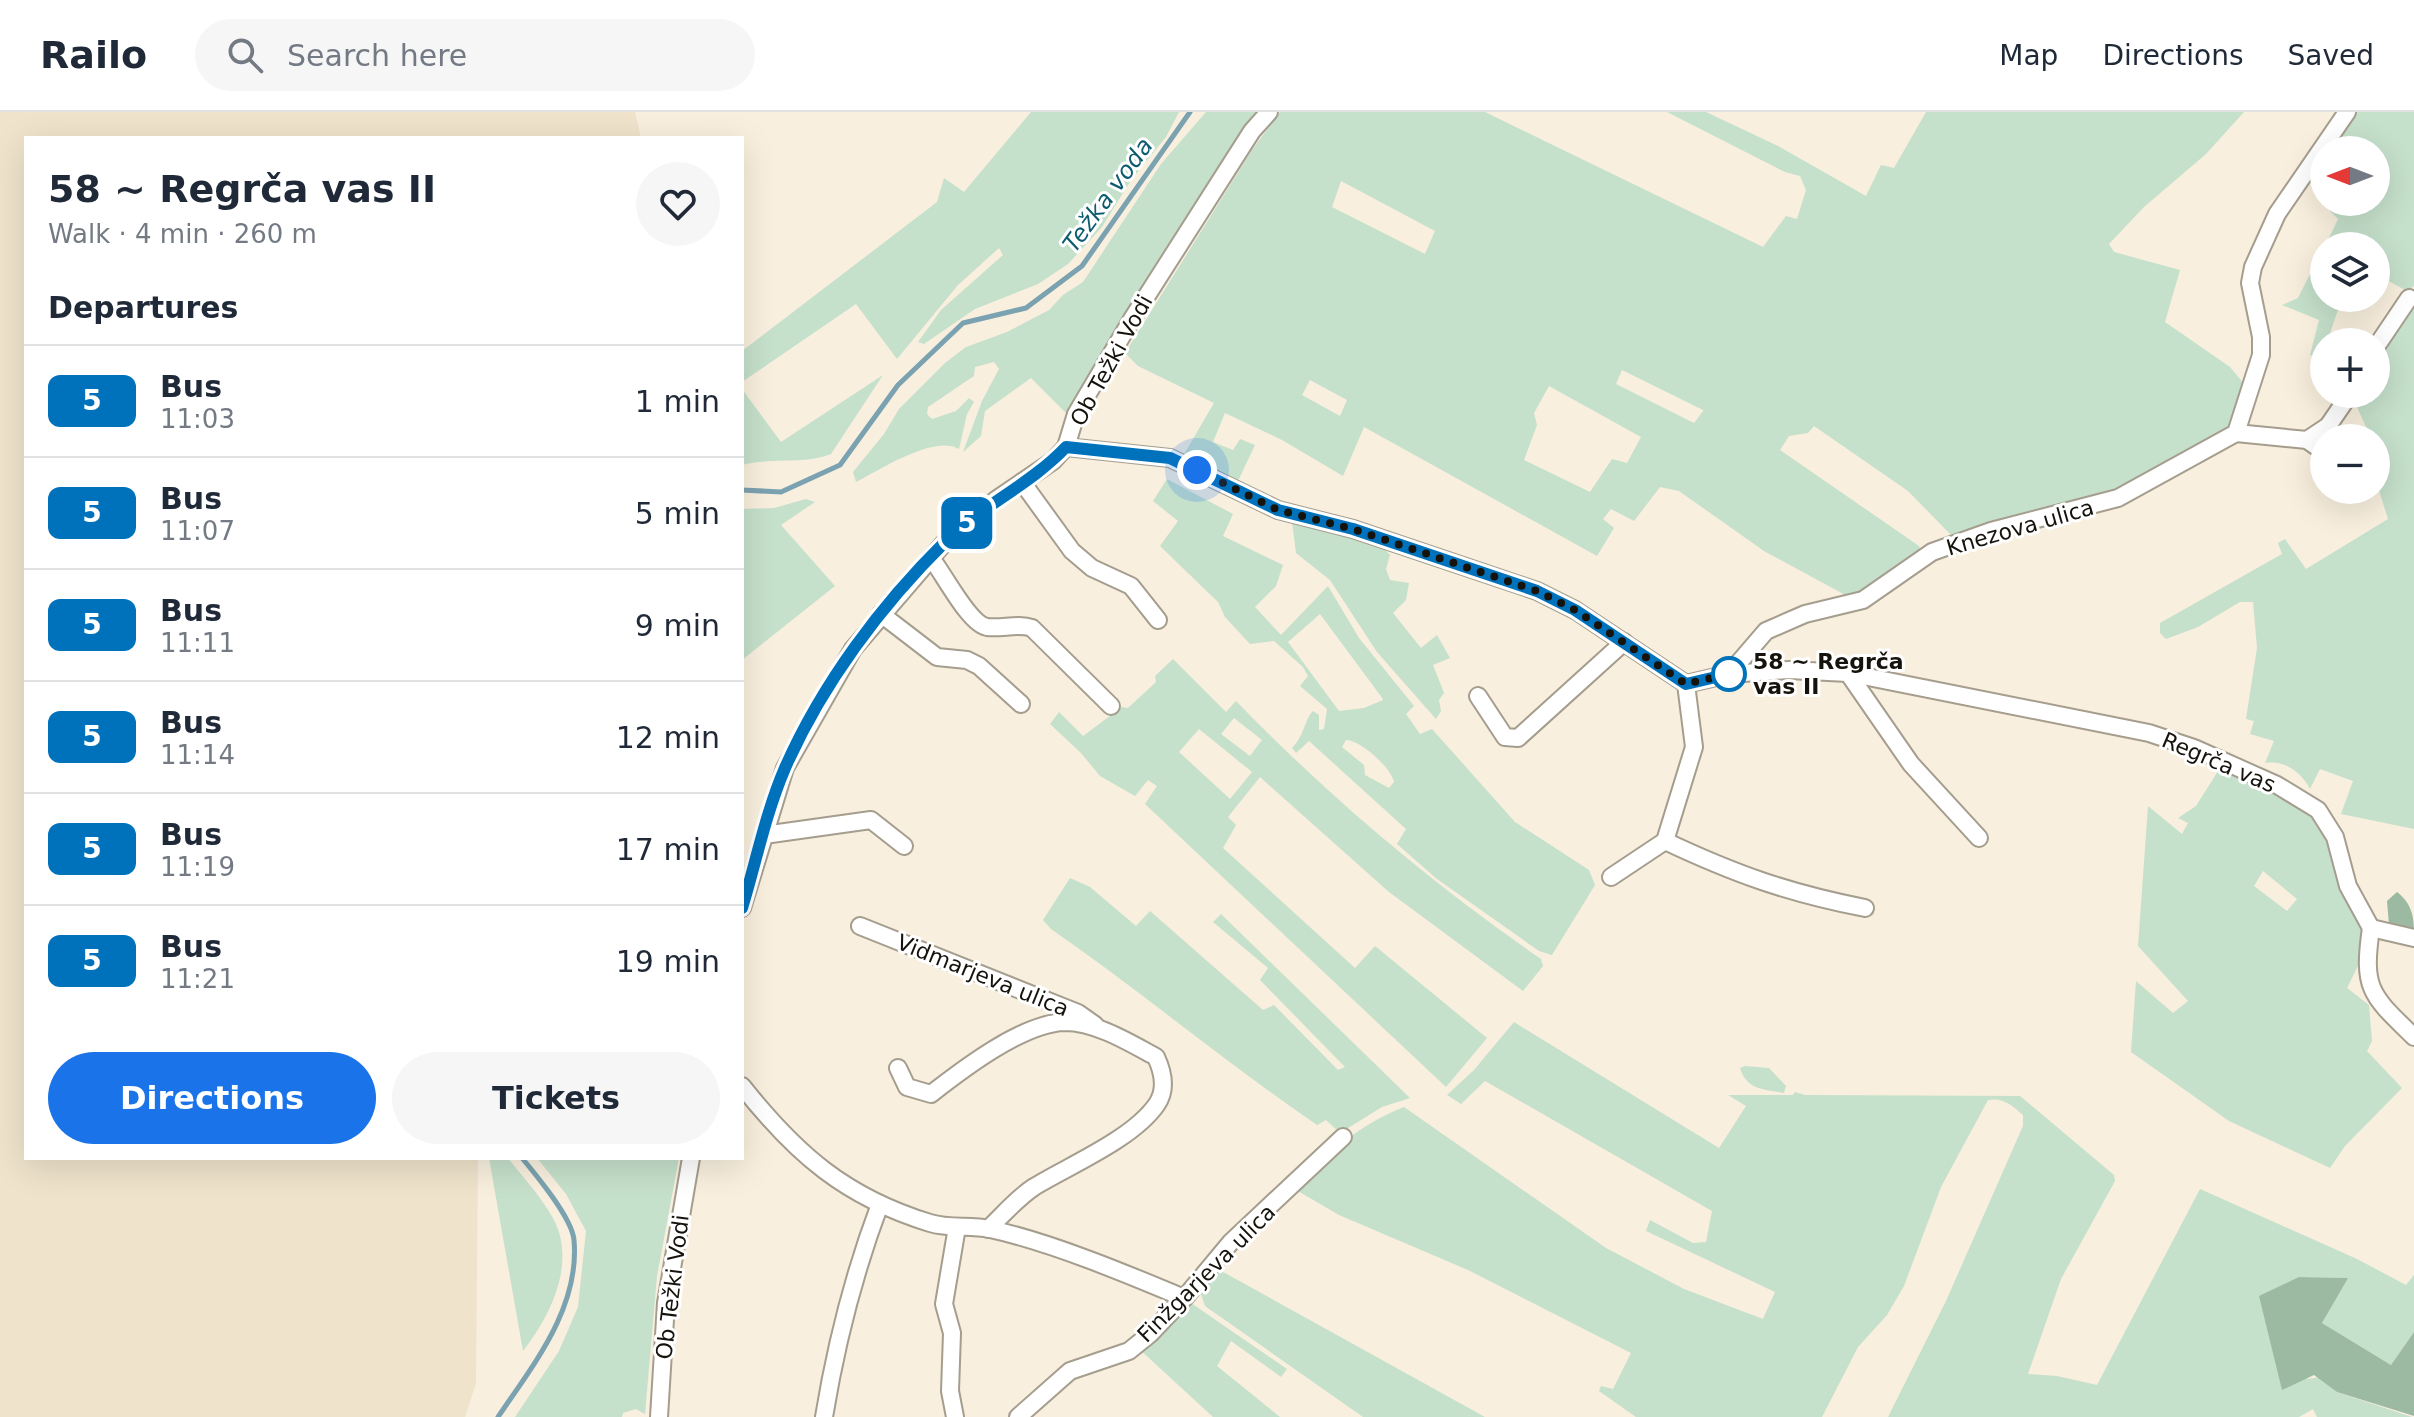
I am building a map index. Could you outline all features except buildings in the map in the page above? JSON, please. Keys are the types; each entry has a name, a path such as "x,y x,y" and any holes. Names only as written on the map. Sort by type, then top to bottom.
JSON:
{"street":[{"name":"Ob Težki Vodi","path":"744,901 781,779 853,649 955,533 1066,447 1076,414 1132,319 1252,131 1269,112"},
{"path":"2310,442 2236,433 2261,355 2261,337 2250,283 2253,267 2277,214 2347,112"},
{"path":"2389,328 2409,298"},
{"path":"2307,440 2328,426 2340,408"},
{"name":"Knezova ulica","path":"1729,674 1766,631 1805,614 1863,600 1932,552 1991,531 2118,498 2236,433"},
{"path":"1066,447 1170,458 1278,510 1353,529 1537,591 1575,610 1686,684 1694,747 1665,841 1611,877"},
{"path":"1022,482 1072,551 1092,568 1131,586 1158,620"},
{"path":"931,558 949,580 966,611 984,627 1032,628 1111,706"},
{"path":"881,614 937,657 967,660 979,666 1021,704"},
{"path":"1478,696 1505,737 1518,738 1624,642"},
{"name":"Regrča vas","path":"1686,684 1729,674 1789,670 1848,673 2149,733 2194,748 2277,785 2318,810 2335,837 2348,886 2371,928"},
{"path":"1848,673 1911,764 1979,838"},
{"path":"764,835 871,820 904,846"},
{"path":"1665,841 1736,875 1800,896 1865,908"},
{"name":"Vidmarjeva ulica","path":"860,926 1078,1013 1102,1031 1156,1057 1163,1080 1158,1103 1124,1134 1030,1189 988,1229"},
{"path":"2414,938 2371,928 2365,964 2373,996 2414,1037"},
{"name":"Vidmarjeva ulica","path":"898,1068 907,1087 931,1094 1001,1046 1040,1027 1066,1022 1102,1031"},
{"path":"744,1089 781,1135 824,1172 880,1204 932,1224 988,1229 1131,1276 1184,1298"},
{"name":"Finžgarjeva ulica","path":"1018,1417 1070,1371 1129,1351 1184,1298 1231,1242 1343,1137"},
{"name":"Ob Težki Vodi","path":"659,1417 666,1303 691,1160"},
{"path":"824,1417 841,1331 863,1248 880,1204"},
{"path":"955,1417 950,1391 952,1333 944,1304 957,1227"}],"shaded area":[{"path":"0,112 635,112 641,136 24,136 24,1160 478,1160 476,1383 465,1417 0,1417"}],"green space":[{"path":"1031,112 1179,112 1166,137 1131,180 1102,227 1068,264 1038,284 975,309 924,344 918,342 941,310 1003,255 999,248 958,285 897,359 856,304 744,381 744,349 937,202 944,178 964,192"},
{"path":"1206,112 1261,112 1201,194 1066,413 1031,378 985,411 981,436 963,452 982,401 999,369 994,362 975,367 974,376 928,407 927,414 932,419 956,411 969,398 974,402 967,414 959,449 936,446 922,450 856,482 853,472 884,434 899,409 945,363 966,347 1007,332 1049,310 1063,295 1083,282 1161,164"},
{"path":"1280,112 1485,112 1763,247 1786,216 1797,219 1806,190 1800,176 1785,172 1667,112 1706,112 1778,146 1866,196 1881,165 1894,168 1926,112 2244,112 2206,154 2144,207 2109,244 2114,252 2180,270 2165,322 2230,367 2246,386 2240,411 2225,433 2105,497 1952,536 1908,491 1814,426 1808,433 1789,436 1780,450 1919,546 1921,551 1857,595 1847,596 1764,551 1679,491 1660,487 1634,521 1611,509 1603,519 1614,528 1597,556 1364,427 1343,476 1282,440 1225,413 1213,442 1233,450 1240,439 1255,445 1237,483 1183,456 1214,403 1138,366 1125,353 1252,150","holes":["1341,181 1435,231 1425,254 1332,207","1622,370 1703,411 1694,423 1616,384","1310,380 1347,400 1340,416 1302,395","1549,386 1641,437 1627,463 1612,459 1590,492 1524,460 1537,425 1534,413"]},
{"path":"2356,112 2414,112 2414,286 2407,291 2390,282 2390,232 2332,232 2338,219 2335,216 2390,216 2390,136 2339,136"},
{"path":"2310,274 2310,312 2337,312 2332,328 2317,328 2319,320 2282,305 2298,298"},
{"path":"2414,299 2414,829 2341,814 2353,781 2320,769 2310,789 2293,769 2265,763 2274,741 2250,734 2254,721 2246,719 2257,648 2253,602 2240,602 2198,627 2166,639 2160,633 2160,623 2282,554 2278,543 2285,539 2306,569 2388,519 2383,504 2390,504 2390,424 2365,424 2357,408 2390,408 2390,333"},
{"path":"883,375 831,454 810,459 744,465 744,392 781,442"},
{"path":"1167,479 1233,514 1223,536 1283,565 1276,586 1255,607 1281,635 1328,586 1359,638 1414,706 1406,714 1420,734 1432,729 1515,822 1589,870 1595,885 1552,955 1539,951 1437,879 1397,844 1406,829 1309,741 1296,753 1292,748 1310,714 1313,711 1319,715 1319,730 1324,729 1327,709 1300,686 1308,676 1303,667 1274,641 1250,644 1225,617 1218,602 1160,546 1178,521 1153,501","holes":["1320,614 1383,699 1383,700 1364,708 1339,711 1288,642","1346,740 1367,749 1381,762 1394,782 1389,788 1365,775 1364,765 1342,747"]},
{"path":"806,499 815,502 781,525 835,586 744,658 744,509 774,508"},
{"path":"1303,521 1380,545 1390,555 1386,569 1390,580 1409,583 1406,600 1393,613 1421,648 1437,635 1450,658 1433,665 1444,693 1439,700 1441,711 1436,719 1377,652 1330,580 1296,553 1292,522"},
{"path":"1173,659 1226,712 1236,701 1307,771 1382,838 1541,959 1543,966 1523,991 1389,892 1260,777 1228,817 1236,825 1223,848 1355,968 1375,946 1487,1038 1446,1087 1145,804 1157,786 1148,780 1135,796 1100,776 1050,724 1059,712 1083,736 1122,707 1128,708 1156,682 1155,676","holes":["1234,718 1262,740 1250,756 1221,734","1199,729 1252,772 1230,799 1179,752"]},
{"path":"2220,768 2301,809 2322,827 2337,873 2367,929 2360,962 2347,988 2369,1005 2372,1041 2367,1051 2402,1088 2345,1146 2330,1168 2229,1121 2131,1052 2136,981 2173,1013 2188,1001 2138,946 2148,806 2182,834 2188,823 2178,818 2196,806","holes":["2263,871 2297,899 2287,911 2254,886"]},
{"path":"1070,878 1090,887 1136,926 1150,911 1263,1010 1274,1005 1338,1070 1345,1067 1260,980 1268,968 1213,922 1221,914 1410,1098 1382,1107 1340,1133 1326,1120 1317,1125 1051,929 1043,920"},
{"path":"2397,892 2411,910 2414,933 2389,925 2387,901"},
{"path":"1514,1022 1719,1148 1746,1106 1728,1095 1793,1095 1795,1092 1805,1095 2020,1096 2114,1175 2115,1181 2061,1279 2028,1374 2057,1376 2097,1385 2200,1189 2357,1259 2406,1285 2414,1275 2414,1332 2391,1365 2322,1323 2347,1278 2299,1277 2307,1379 2321,1377 2337,1392 2412,1417 2317,1417 2313,1409 2299,1417 1888,1417 1946,1301 2023,1126 2023,1115 2007,1103 1993,1099 1988,1100 1941,1187 1904,1286 1887,1315 1858,1347 1822,1417 1636,1417 1599,1391 1601,1386 1613,1389 1631,1353 1468,1270 1339,1215 1291,1187 1358,1132 1404,1107 1606,1248 1684,1289 1763,1319 1775,1292 1646,1231 1650,1220 1693,1243 1706,1242 1712,1211 1485,1081 1461,1104 1447,1095 1474,1070"},
{"path":"1740,1068 1769,1068 1786,1086 1784,1093 1752,1085"},
{"path":"489,1160 510,1160 550,1213 562,1248 562,1267 552,1303 523,1351"},
{"path":"539,1160 679,1160 657,1276 645,1414 636,1409 623,1413 622,1417 515,1417 559,1351 578,1307 586,1231 566,1194"},
{"path":"1214,1267 1485,1417 1363,1417 1205,1306 1199,1288"},
{"path":"2299,1277 2348,1278 2322,1323 2391,1365 2414,1332 2414,1416 2337,1392 2314,1375 2282,1390 2259,1296"},
{"path":"1191,1303 1287,1369 1281,1377 1231,1341 1217,1366 1280,1417 1213,1417 1137,1347 1184,1304"}],"waterway":[{"name":"Težka voda","path":"744,490 781,492 840,465 898,385 963,323 1026,308 1082,266 1190,112"},
{"name":"Težka voda","path":"498,1417 551,1334 570,1289 574,1265 574,1240 567,1220 524,1160"}],"bus line":[{"name":"5","path":"744,901 785,768 853,649 945,542 997,499 1053,461 1066,447 1113,449 1170,458 1278,510 1353,529 1537,591 1575,610 1686,684 1729,674"}],"place":[{"name":"58 ~ Regrča vas II","path":"1729,674"}],"route":[{"path":"1197,470 1278,510 1353,529 1537,591 1575,610 1686,684 1729,674"}]}
